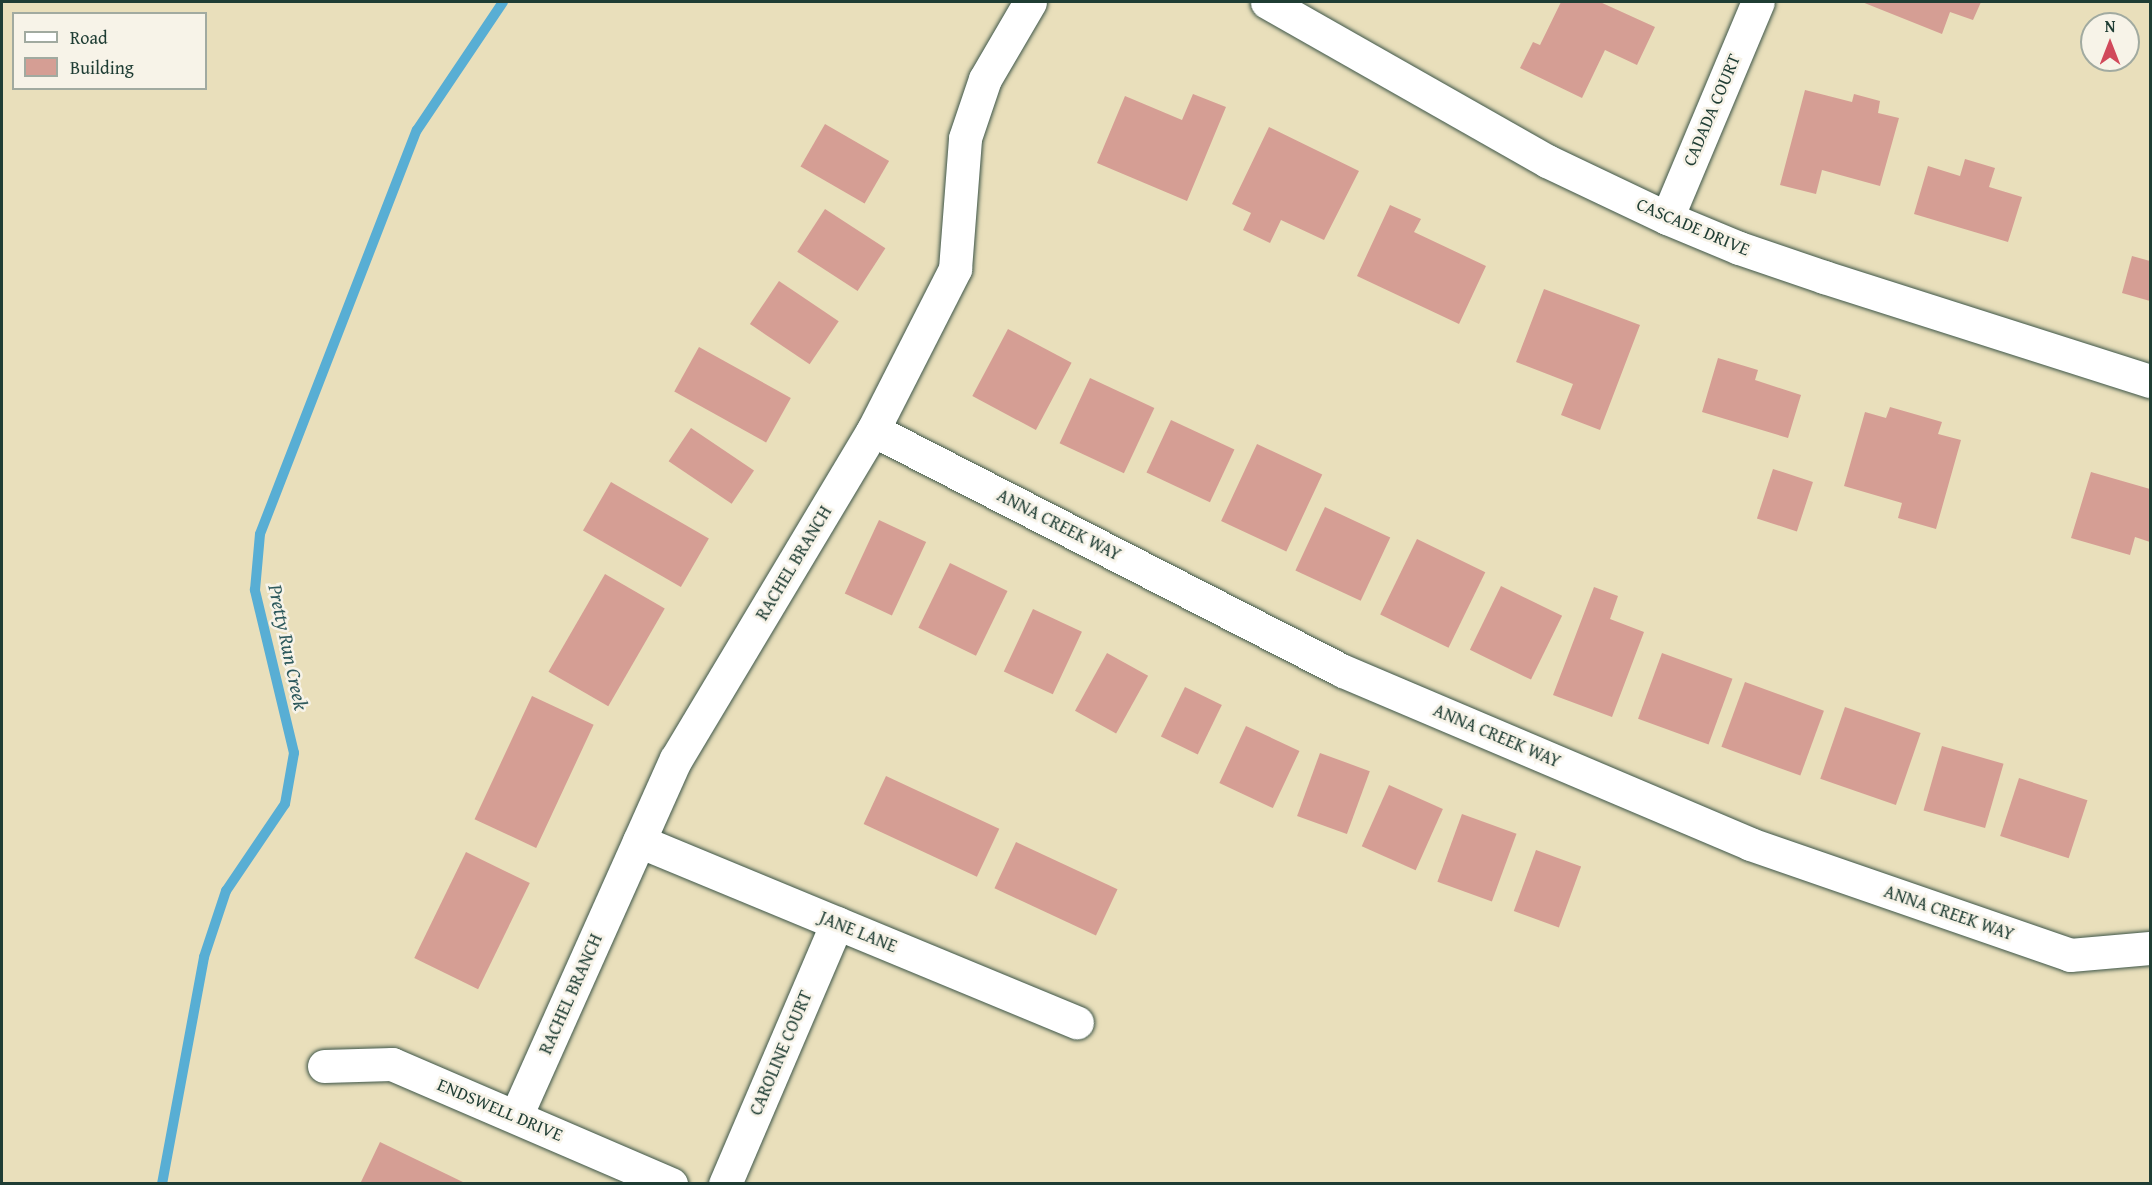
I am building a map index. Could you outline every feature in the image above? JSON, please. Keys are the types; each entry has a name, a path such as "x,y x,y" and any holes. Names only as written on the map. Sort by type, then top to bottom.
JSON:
{"street":[{"name":"RACHEL BRANCH","path":"516,1116 676,759 873,430 955,269 964,138 985,79 1030,2"},
{"name":"CASCADE DRIVE","path":"1267,2 1547,161 1667,218 1739,248 1813,273 2151,381"},
{"name":"CADADA COURT","path":"1667,218 1758,2"},
{"name":"ANNA CREEK WAY","path":"873,430 1343,671 1750,844 2070,956 2151,948"},
{"name":"JANE LANE","path":"639,841 1077,1022"},
{"name":"CAROLINE COURT","path":"725,1184 837,923"},
{"name":"ENDSWELL DRIVE","path":"324,1066 392,1064 671,1184"}],"building":[{"path":"1561,2 1600,2 1655,27 1637,65 1605,50 1582,98 1520,68 1533,42 1540,45"},
{"path":"1862,2 1981,2 1973,20 1950,12 1942,34"},
{"path":"1805,90 1852,102 1854,94 1880,101 1878,113 1899,118 1880,186 1822,170 1816,194 1780,185"},
{"path":"1193,94 1226,107 1187,201 1097,163 1125,96 1182,120"},
{"path":"825,124 889,161 865,203 800,166"},
{"path":"1269,127 1359,171 1324,240 1281,220 1270,243 1243,230 1251,213 1232,204"},
{"path":"1965,159 1995,168 1989,187 2022,197 2008,242 1914,214 1928,166 1960,176"},
{"path":"1390,205 1421,219 1414,232 1486,266 1459,324 1357,276"},
{"path":"825,209 885,248 858,291 797,252"},
{"path":"2132,256 2150,261 2150,301 2122,293"},
{"path":"779,281 839,321 810,364 750,324"},
{"path":"1544,289 1640,325 1600,430 1561,415 1573,384 1516,362"},
{"path":"1008,329 1072,363 1036,430 972,396"},
{"path":"699,347 791,398 766,443 674,392"},
{"path":"1718,358 1758,370 1755,380 1801,395 1788,438 1702,412"},
{"path":"1090,378 1154,408 1124,473 1060,443"},
{"path":"1890,407 1942,422 1938,434 1961,440 1936,529 1898,518 1902,503 1844,486 1865,412 1886,418"},
{"path":"1171,420 1234,450 1210,502 1146,473"},
{"path":"691,428 754,470 732,504 669,461"},
{"path":"1257,444 1322,474 1286,551 1221,521"},
{"path":"1773,469 1813,482 1797,531 1757,518"},
{"path":"2091,472 2150,489 2150,542 2135,537 2130,555 2071,538"},
{"path":"611,482 709,538 681,587 583,530"},
{"path":"1325,507 1390,537 1361,601 1295,570"},
{"path":"879,520 926,542 892,615 845,593"},
{"path":"1417,539 1485,572 1448,648 1380,614"},
{"path":"950,563 1008,591 976,656 918,628"},
{"path":"605,574 665,608 608,706 548,672"},
{"path":"1501,586 1562,616 1531,680 1470,650"},
{"path":"1594,587 1618,596 1610,619 1644,632 1612,717 1553,695"},
{"path":"1033,609 1082,632 1053,694 1004,672"},
{"path":"1107,653 1148,676 1116,734 1075,711"},
{"path":"1662,653 1732,679 1709,744 1638,719"},
{"path":"1745,682 1824,711 1800,776 1721,747"},
{"path":"1185,687 1222,705 1198,754 1161,736"},
{"path":"532,696 594,725 536,848 475,819"},
{"path":"1845,707 1921,733 1896,805 1820,779"},
{"path":"1246,726 1299,751 1273,808 1219,783"},
{"path":"1942,746 2004,764 1985,828 1924,810"},
{"path":"1320,753 1370,771 1347,834 1297,816"},
{"path":"886,776 999,829 977,877 864,824"},
{"path":"2019,778 2087,800 2069,858 2000,836"},
{"path":"1389,785 1443,809 1416,870 1362,846"},
{"path":"1462,814 1517,834 1492,901 1437,882"},
{"path":"1016,842 1118,889 1096,936 994,888"},
{"path":"1536,850 1581,866 1559,927 1514,911"},
{"path":"466,852 530,883 478,989 414,958"},
{"path":"380,1142 467,1184 360,1184"}],"waterway":[{"name":"Pretty Run Creek","path":"162,1184 204,957 226,891 285,804 294,753 255,590 260,534 417,130 503,2"}]}
